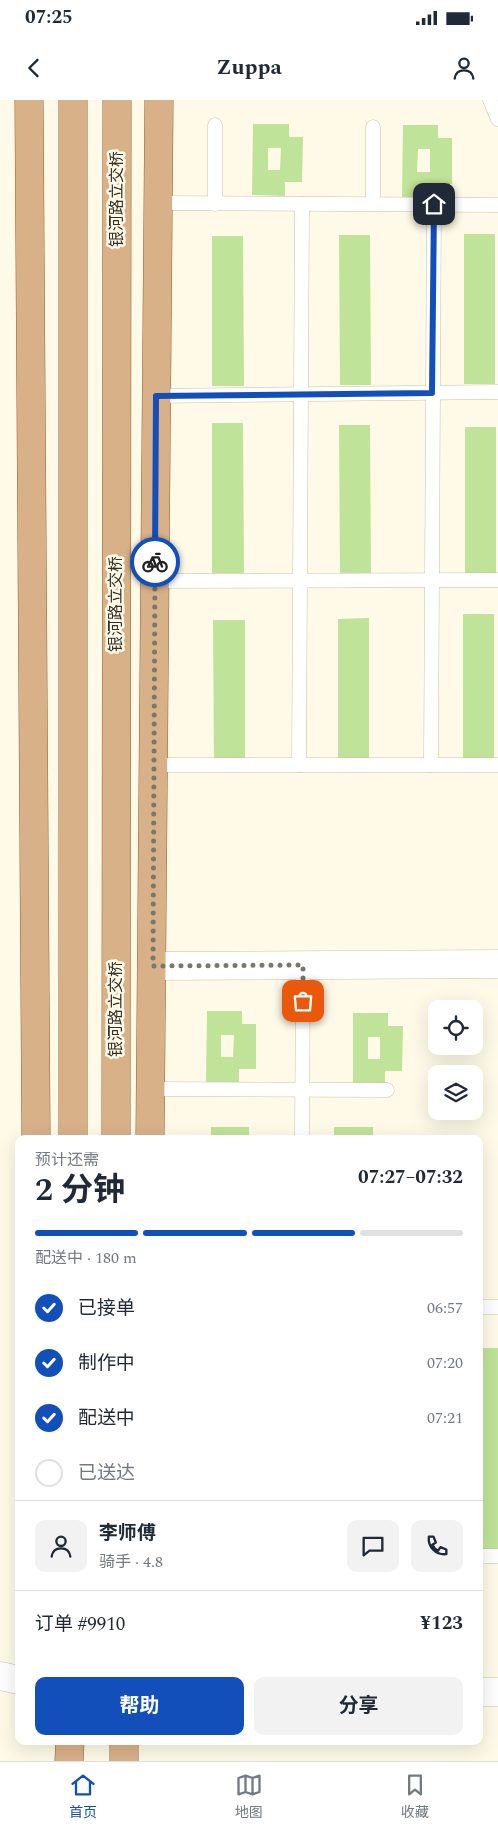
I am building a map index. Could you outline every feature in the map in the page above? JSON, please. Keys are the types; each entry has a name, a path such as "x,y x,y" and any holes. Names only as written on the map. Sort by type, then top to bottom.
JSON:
{"main road":[{"path":"29,100 36,1135"},
{"path":"73,100 73,1135"},
{"name":"银河路立交桥","path":"116,1135 117,100"},
{"path":"150,1135 159,100"},
{"path":"70,1745 70,1761"},
{"path":"124,1745 124,1761"}],"street":[{"path":"153,966 498,964"},
{"path":"0,1676 15,1679"},
{"path":"483,1692 498,1692"}],"lane":[{"path":"490,100 498,119"},
{"path":"215,204 216,125"},
{"path":"373,127 373,204"},
{"path":"158,204 498,205"},
{"path":"299,765 302,204"},
{"path":"431,765 434,204"},
{"path":"156,396 498,392"},
{"path":"155,581 498,580"},
{"path":"154,765 498,765"},
{"path":"302,1135 303,965"},
{"path":"151,1089 387,1090"},
{"path":"483,1307 498,1307"},
{"path":"483,1556 498,1556"}],"building":[{"path":"253,124 289,124 289,137 303,137 302,182 285,182 285,196 252,195","holes":["268,148 281,148 280,170 268,170"]},
{"path":"403,125 438,125 438,138 452,138 452,184 435,184 435,197 402,197","holes":["418,149 430,149 430,172 417,172"]},
{"path":"464,234 495,234 495,384 464,384"},
{"path":"339,235 370,235 371,385 340,385"},
{"path":"212,236 243,236 244,386 212,386"},
{"path":"212,423 243,423 244,573 212,573"},
{"path":"339,425 370,425 371,575 340,575"},
{"path":"465,427 496,427 496,576 465,577"},
{"path":"463,614 494,614 494,764 463,764"},
{"path":"369,618 369,768 338,768 338,619"},
{"path":"213,620 245,620 245,769 214,769"},
{"path":"207,1011 242,1011 242,1024 256,1024 256,1069 239,1069 239,1083 206,1083","holes":["221,1035 234,1035 233,1057 221,1057"]},
{"path":"353,1013 388,1013 388,1026 403,1026 402,1071 385,1071 385,1085 353,1084","holes":["368,1037 380,1037 380,1059 368,1059"]},
{"path":"211,1127 249,1127 249,1135 211,1135"},
{"path":"334,1127 373,1127 373,1135 334,1135"},
{"path":"483,1348 498,1348 498,1549 483,1550"}],"way so far":[{"path":"155,562 153,966 303,965 303,1001"}],"route":[{"path":"155,562 156,396 432,393 434,204"}]}
